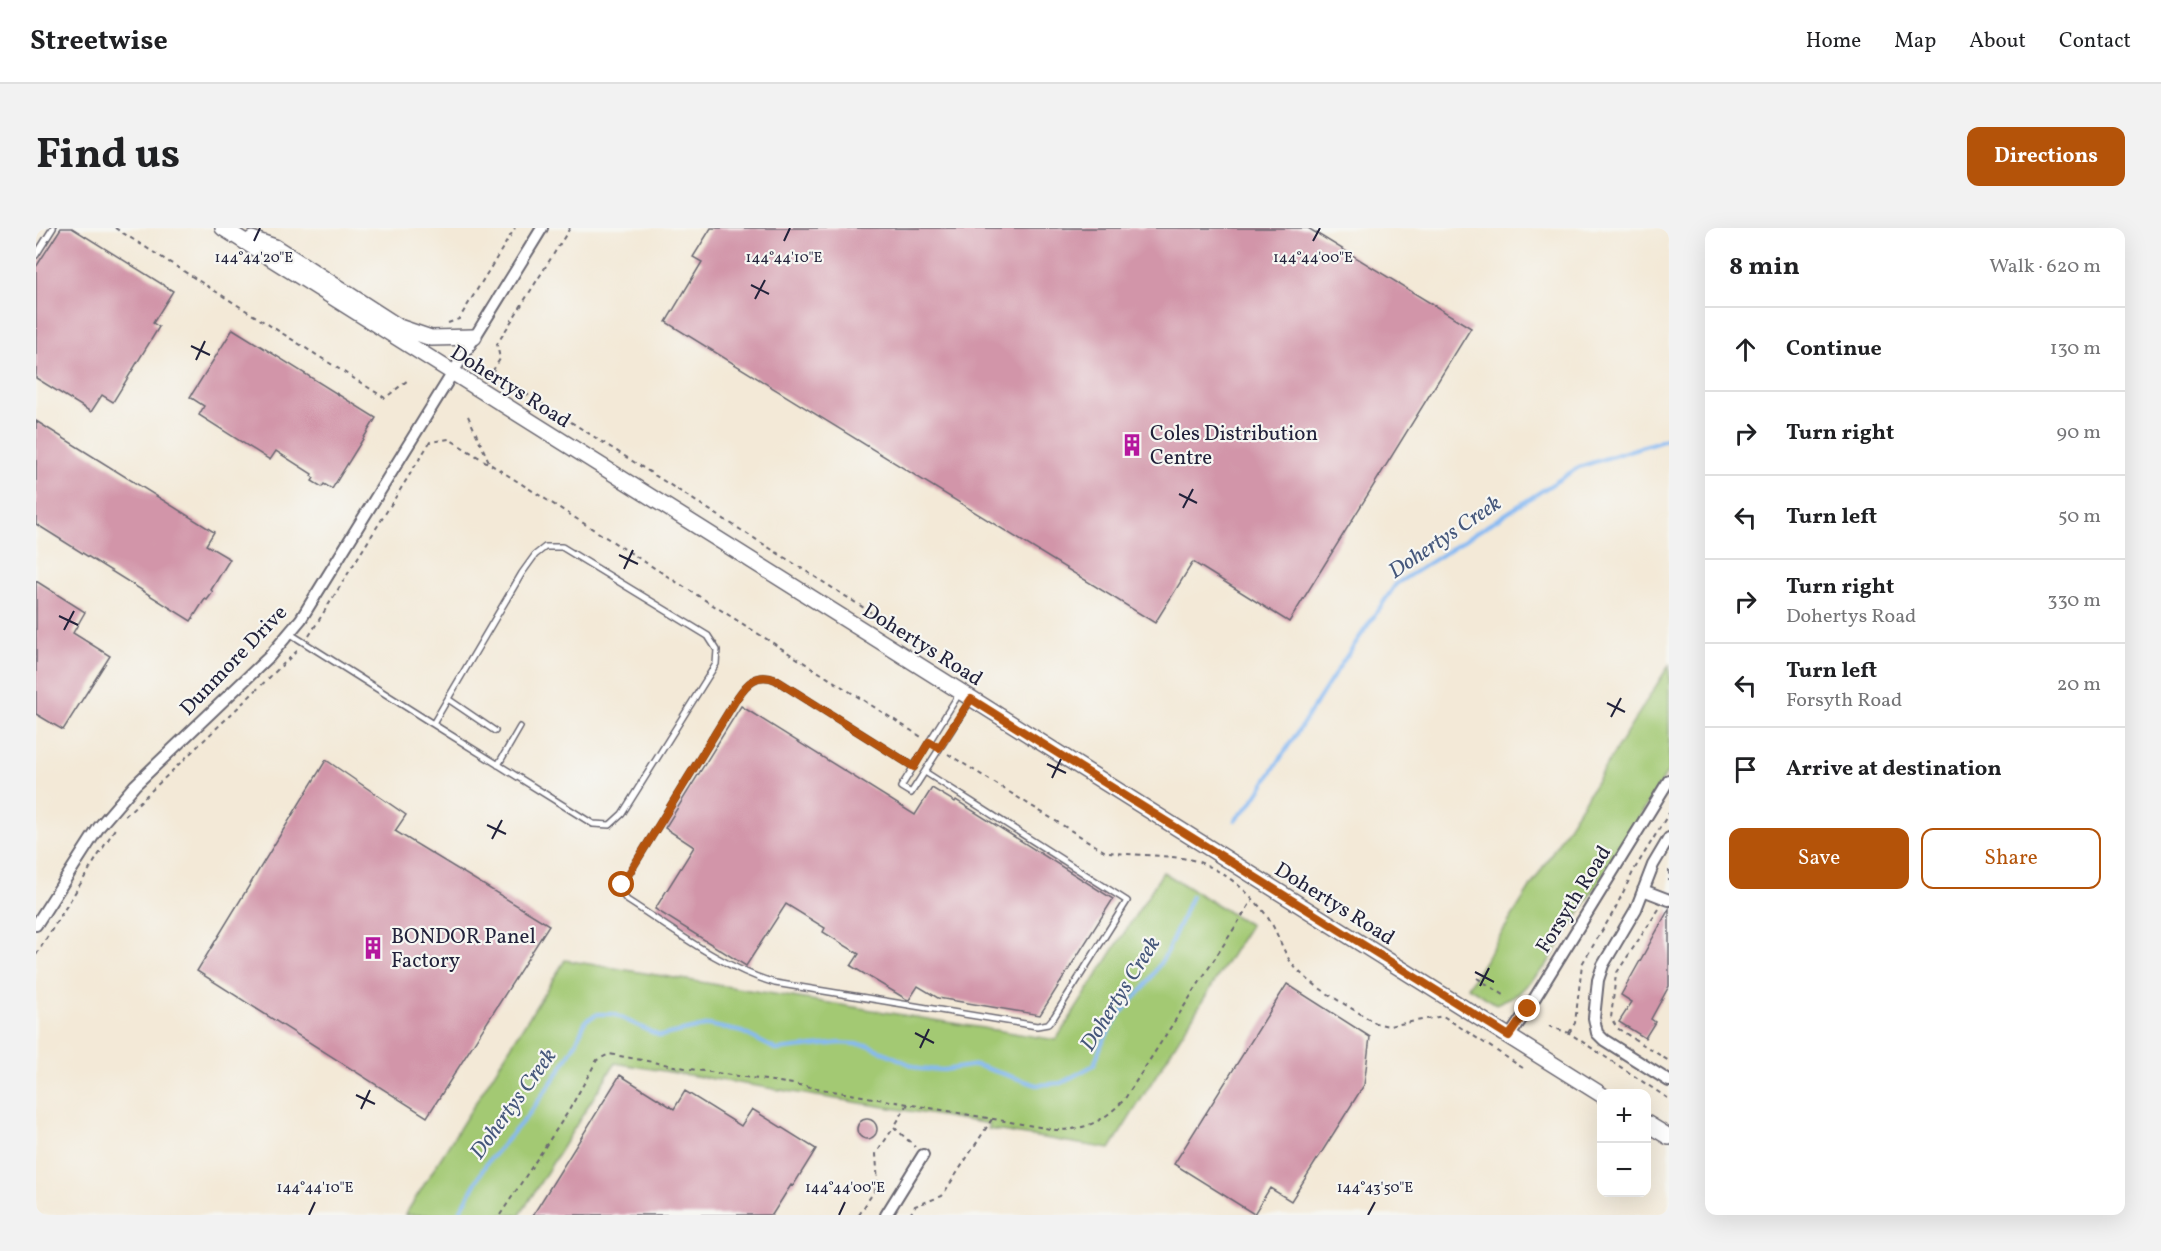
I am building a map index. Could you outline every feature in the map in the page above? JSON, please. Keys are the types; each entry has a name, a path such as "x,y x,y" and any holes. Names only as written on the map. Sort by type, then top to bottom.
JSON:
{"main road":[{"path":"225,229 275,248 399,327 431,338 474,337"},
{"name":"Dohertys Road","path":"225,229 1597,1092"},
{"path":"1651,1126 1669,1137"}],"street":[{"name":"Dunmore Drive","path":"36,925 99,826 135,786 269,657 302,619 542,228"},
{"name":"Forsyth Road","path":"1509,1036 1528,1009 1669,780"},
{"path":"1669,838 1653,865 1636,909 1603,965 1598,980 1594,1027 1604,1040 1669,1081"},
{"path":"1643,890 1667,899"},
{"path":"885,1215 923,1155"}],"lane":[{"path":"36,255 53,228"},
{"path":"290,633 433,724 498,765 593,824 610,825 622,814 716,664 717,650 708,636 574,553 562,547 545,547 535,555 522,573 433,724"},
{"path":"914,767 776,680 765,677 755,678 748,682 737,698 622,885 623,896 739,971 765,980 1037,1026 1048,1024 1127,901 925,772"},
{"path":"966,696 939,748 911,793 901,787 929,742 966,696"},
{"path":"448,699 495,731"},
{"path":"498,765 520,727"}],"path":[{"path":"115,228 385,398 408,380"},
{"path":"441,325 459,319 515,228"},
{"path":"570,228 497,344 500,359 492,372 883,620"},
{"path":"468,416 490,464 929,742"},
{"path":"939,748 1104,851 1188,859 1204,864 1243,890 1259,905 1292,963 1304,977 1376,1023 1389,1026 1443,1016 1526,1070"},
{"path":"1569,1033 1575,1023 1582,964 1614,911 1634,870 1669,813"},
{"path":"1669,870 1669,880"},
{"path":"500,1215 568,1112 597,1060 609,1054 1056,1130 1075,1130 1093,1124 1110,1114 1124,1100 1253,899"},
{"path":"1667,899 1616,974 1611,1018 1617,1028 1669,1061"},
{"path":"1477,978 1504,995"},
{"path":"1549,1026 1569,1033 1669,1099"},
{"path":"860,1215 878,1185 876,1154 908,1104"},
{"path":"910,1215 915,1206 942,1196 992,1119"},
{"path":"894,1127 923,1155"}],"green space":[{"path":"1669,665 1669,770 1546,966 1518,994 1496,1004 1468,987"},
{"path":"1163,872 1250,925 1110,1149 988,1129 990,1124 615,1063 520,1215 405,1215 565,960 1056,1040"}],"building":[{"path":"61,228 72,228 173,291 153,323 159,327 113,402 102,395 91,412 36,378 36,267"},
{"name":"Coles Distribution Centre","path":"711,228 1308,228 1471,328 1289,622 1193,562 1155,623 666,322 702,262 693,257"},
{"path":"233,329 376,418 332,489 324,484 322,487 312,481 314,478 312,474 276,451 270,460 199,415 204,406 190,397"},
{"path":"36,421 214,532 206,545 230,559 211,590 213,592 207,600 205,599 191,621 36,524"},
{"path":"36,581 85,612 73,633 110,656 63,730 36,714"},
{"path":"741,706 915,815 932,788 955,802 956,800 1113,899 1040,1015 938,998 918,986 909,1000 906,999 851,966 859,954 823,932 825,928 786,904 746,966 655,909 694,847 665,828"},
{"name":"BONDOR Panel Factory","path":"326,760 406,815 395,831 549,925 427,1117 197,971"},
{"path":"1669,909 1669,986 1651,1019 1655,1022 1645,1038 1619,1022 1632,1002 1621,995"},
{"path":"1287,984 1370,1037 1364,1085 1291,1201 1270,1188 1254,1214 1174,1164"},
{"path":"620,1075 674,1109 685,1091 741,1126 752,1109 816,1149 772,1215 533,1215"},
{"path":"867,1119 874,1122 877,1129 874,1136 867,1139 860,1136 857,1129 860,1122"}],"waterway":[{"name":"Dohertys Creek","path":"1235,820 1251,804 1396,584 1579,467 1669,438"},
{"name":"Dohertys Creek","path":"458,1215 486,1164 529,1114 560,1070 586,1020 598,1014 613,1014 660,1036 709,1025 742,1032 777,1050 840,1043 868,1045 920,1069 944,1070 976,1065 1037,1085 1061,1083 1094,1065 1102,1043 1119,1015 1145,987 1166,954 1192,896"}],"place":[{"name":"Coles Distribution Centre","path":"1132,445"},
{"name":"BONDOR Panel Factory","path":"373,948"}],"route":[{"path":"622,885 737,698 748,682 755,678 765,677 776,680 914,767 929,742 939,748 971,699 1509,1036 1528,1009"}]}
